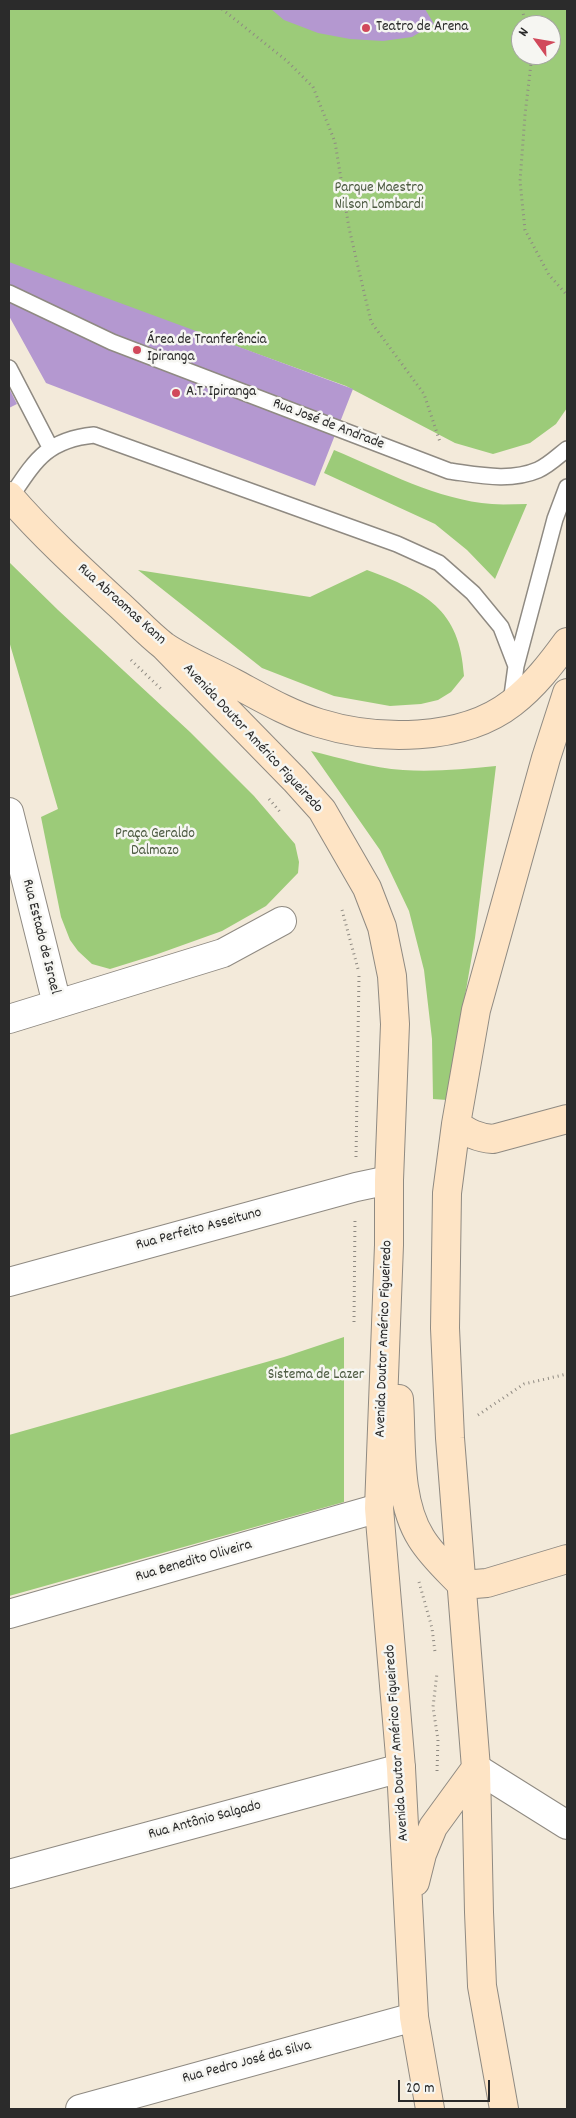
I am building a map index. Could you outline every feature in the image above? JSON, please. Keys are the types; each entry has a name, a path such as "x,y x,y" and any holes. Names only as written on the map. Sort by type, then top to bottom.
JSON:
{"main road":[{"name":"Rua Abraomas Kann","path":"10,497 67,557 164,646 284,710 320,723 369,732 412,735 438,734 487,719 511,704 534,684 567,642"},
{"name":"Avenida Doutor Américo Figueiredo","path":"164,646 322,810 367,888 382,927 392,976 395,1024 389,1180 390,1245 379,1508 400,1768 414,2016 430,2109"},
{"path":"504,2109 482,1986 476,1768 464,1616 474,1596 475,1584 450,1438 446,1328 447,1194 456,1124 476,1010 546,758 567,693"},
{"path":"456,1124 481,1138 493,1139 567,1119"},
{"path":"390,1245 404,1491 411,1518 421,1538 431,1552 475,1584"},
{"path":"475,1584 567,1559"},
{"path":"409,1910 422,1854 433,1828 476,1768"}],"street":[{"name":"Rua Estado de Israel","path":"9,812 57,1004"},
{"path":"9,1019 223,953 282,921"},
{"name":"Rua Perfeito Asseituno","path":"9,1282 356,1187 389,1180"},
{"name":"Rua Benedito Oliveira","path":"9,1614 379,1508"},
{"name":"Rua Antônio Salgado","path":"9,1874 400,1768"},
{"path":"476,1768 567,1825"},
{"name":"Rua Pedro José da Silva","path":"80,2109 414,2016"}],"lane":[{"name":"Rua José de Andrade","path":"9,294 112,342 450,471 492,477 521,476 540,469 567,449"},
{"path":"9,368 50,448"},
{"path":"10,497 33,464 50,448 75,437 94,435 397,544 439,563 473,593 501,627 516,666"},
{"path":"511,704 516,666 555,519 567,487"}],"path":[{"path":"222,9 287,61 313,87 335,142 349,228 371,322 424,394 450,471"},
{"path":"531,65 520,181 525,230 549,276 567,295"},
{"path":"128,657 163,691"},
{"path":"266,796 286,818"},
{"path":"341,908 360,975 354,1326"}],"green space":[{"name":"Parque Maestro Nilson Lombardi","path":"9,9 567,9 567,408 556,424 530,443 493,454 455,443 346,386 9,264"},
{"path":"334,450 431,491 451,497 492,504 527,504 495,579 467,550 435,524 324,473"},
{"name":"Praça Geraldo Dalmazo","path":"9,562 190,732 254,796 295,844 299,862 298,873 266,906 222,931 110,969 92,964 78,951 70,940 61,917 41,817 58,809 9,641"},
{"path":"138,570 310,597 367,570 406,586 422,595 447,618 461,653 464,676 451,692 438,700 421,704 390,706 334,696 262,668"},
{"path":"311,751 368,765 415,771 496,766 475,938 447,1100 433,1099 432,1039 424,970 409,911 380,850"},
{"name":"Sistema de Lazer","path":"344,1337 344,1502 9,1596 9,1435 284,1357"}],"building":[{"name":"Teatro de Arena","path":"271,9 425,9 434,24 412,37 383,41 350,39 318,33 284,20"},
{"name":"Área de Tranferência Ipiranga","path":"9,262 353,389 315,486 46,383 9,316"},
{"path":"9,388 17,404 9,408"}],"place":[{"name":"Teatro de Arena","path":"366,28"},
{"name":"Área de Tranferência Ipiranga","path":"137,350"},
{"name":"A.T. Ipiranga","path":"176,393"}]}
